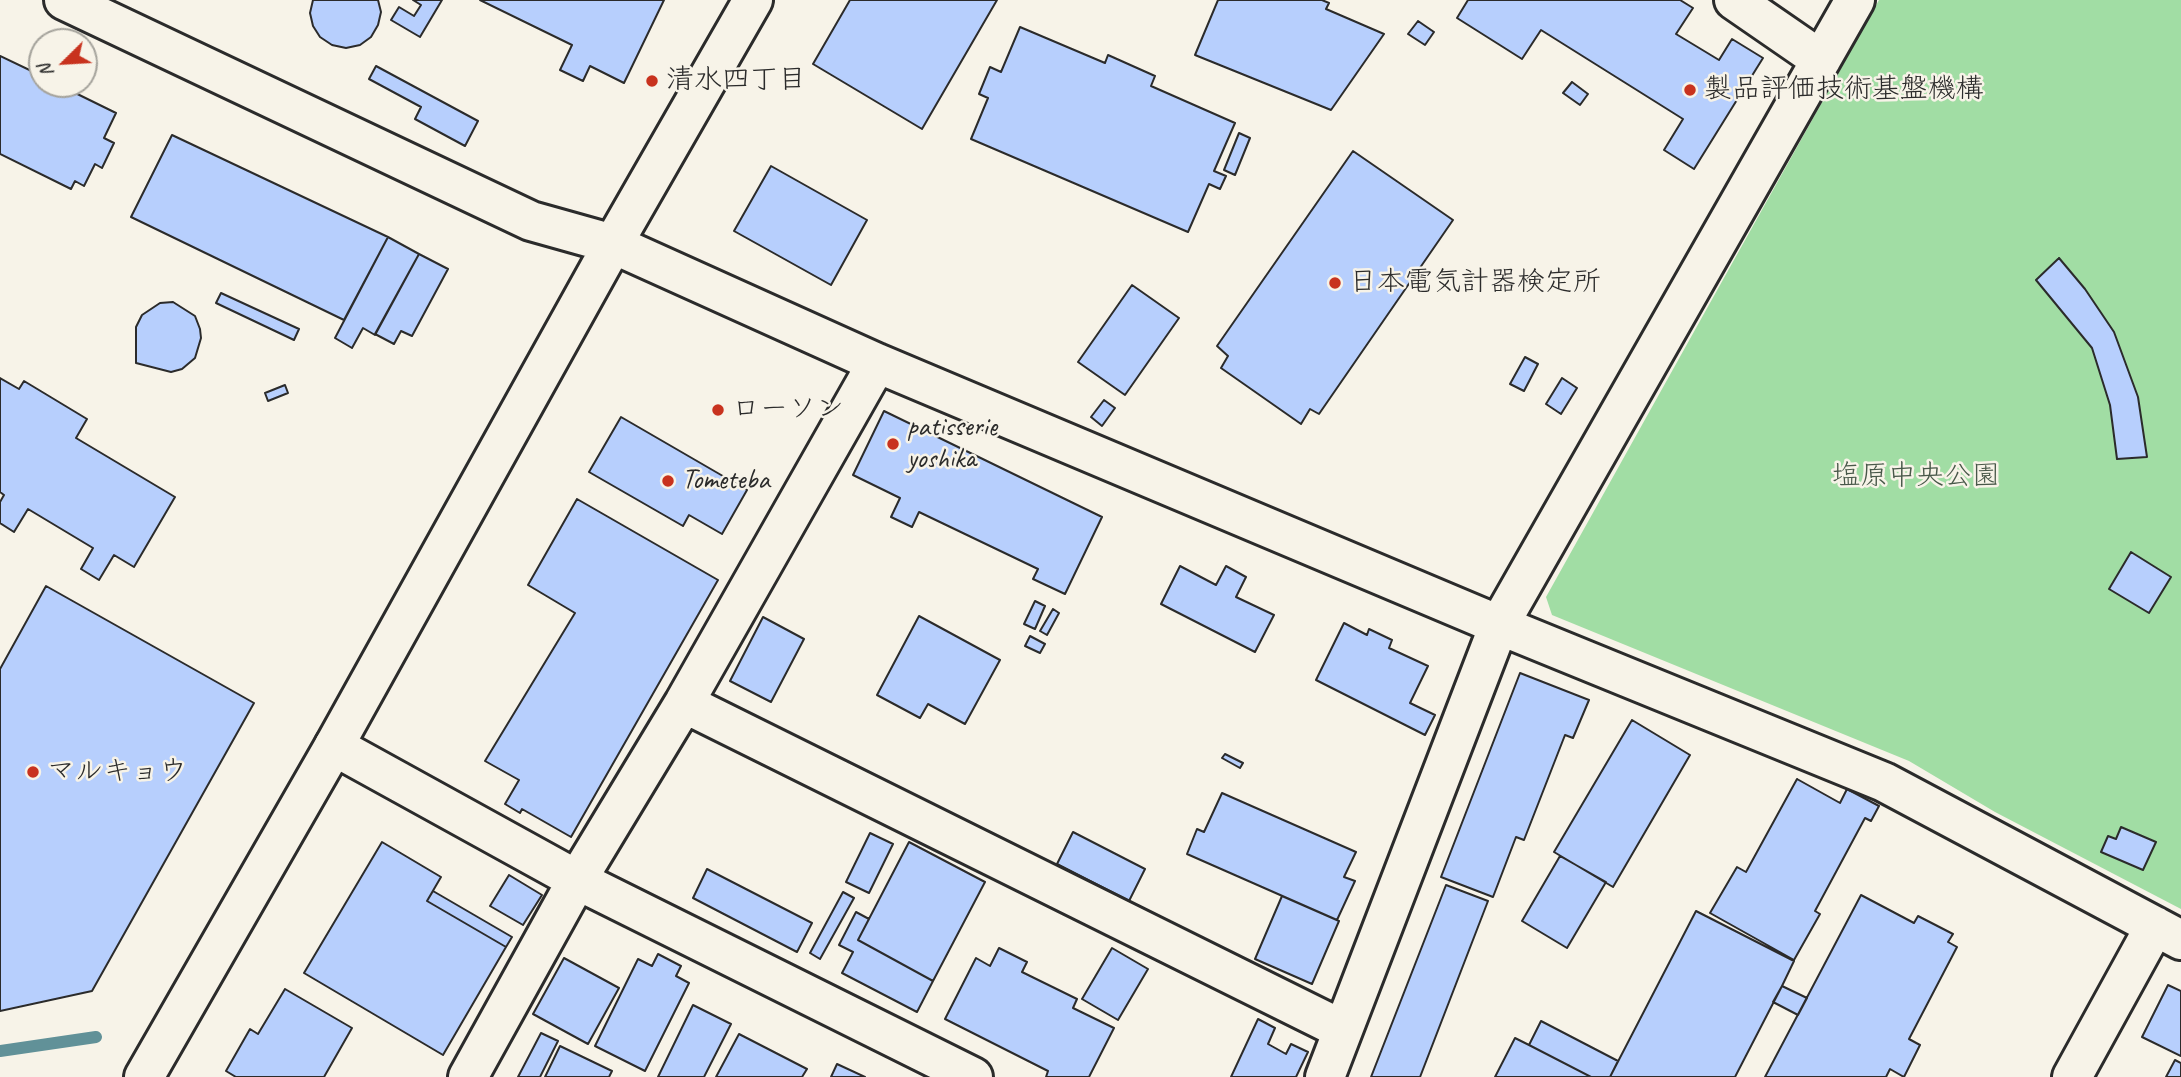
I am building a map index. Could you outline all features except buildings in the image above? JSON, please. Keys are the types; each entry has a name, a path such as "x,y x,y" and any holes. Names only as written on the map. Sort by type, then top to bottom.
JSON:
{"street":[{"path":"64,0 531,221 613,244 877,363 1499,625 1884,782 2168,933 2072,1077"},
{"path":"144,1077 334,746 613,244 753,0"},
{"path":"1734,0 1821,60"},
{"path":"1325,1077 1499,625 1855,0"},
{"path":"468,1077 578,880 684,703 877,363"},
{"path":"684,703 1343,1030"},
{"path":"334,746 578,880 973,1077"}],"green space":[{"name":"塩原中央公園","path":"1879,0 2181,0 2181,909 1995,812 1909,761 1552,615 1546,597"}],"waterway":[{"path":"0,1051 96,1037"}],"place":[{"name":"清水四丁目","path":"652,81"},
{"name":"製品評価技術基盤機構","path":"1690,90"},
{"name":"日本電気計器検定所","path":"1335,283"},
{"name":"ローソン","path":"718,410"},
{"name":"patisserie yoshika","path":"893,444"},
{"name":"Tometeba","path":"668,481"},
{"name":"マルキョウ","path":"33,772"}]}
